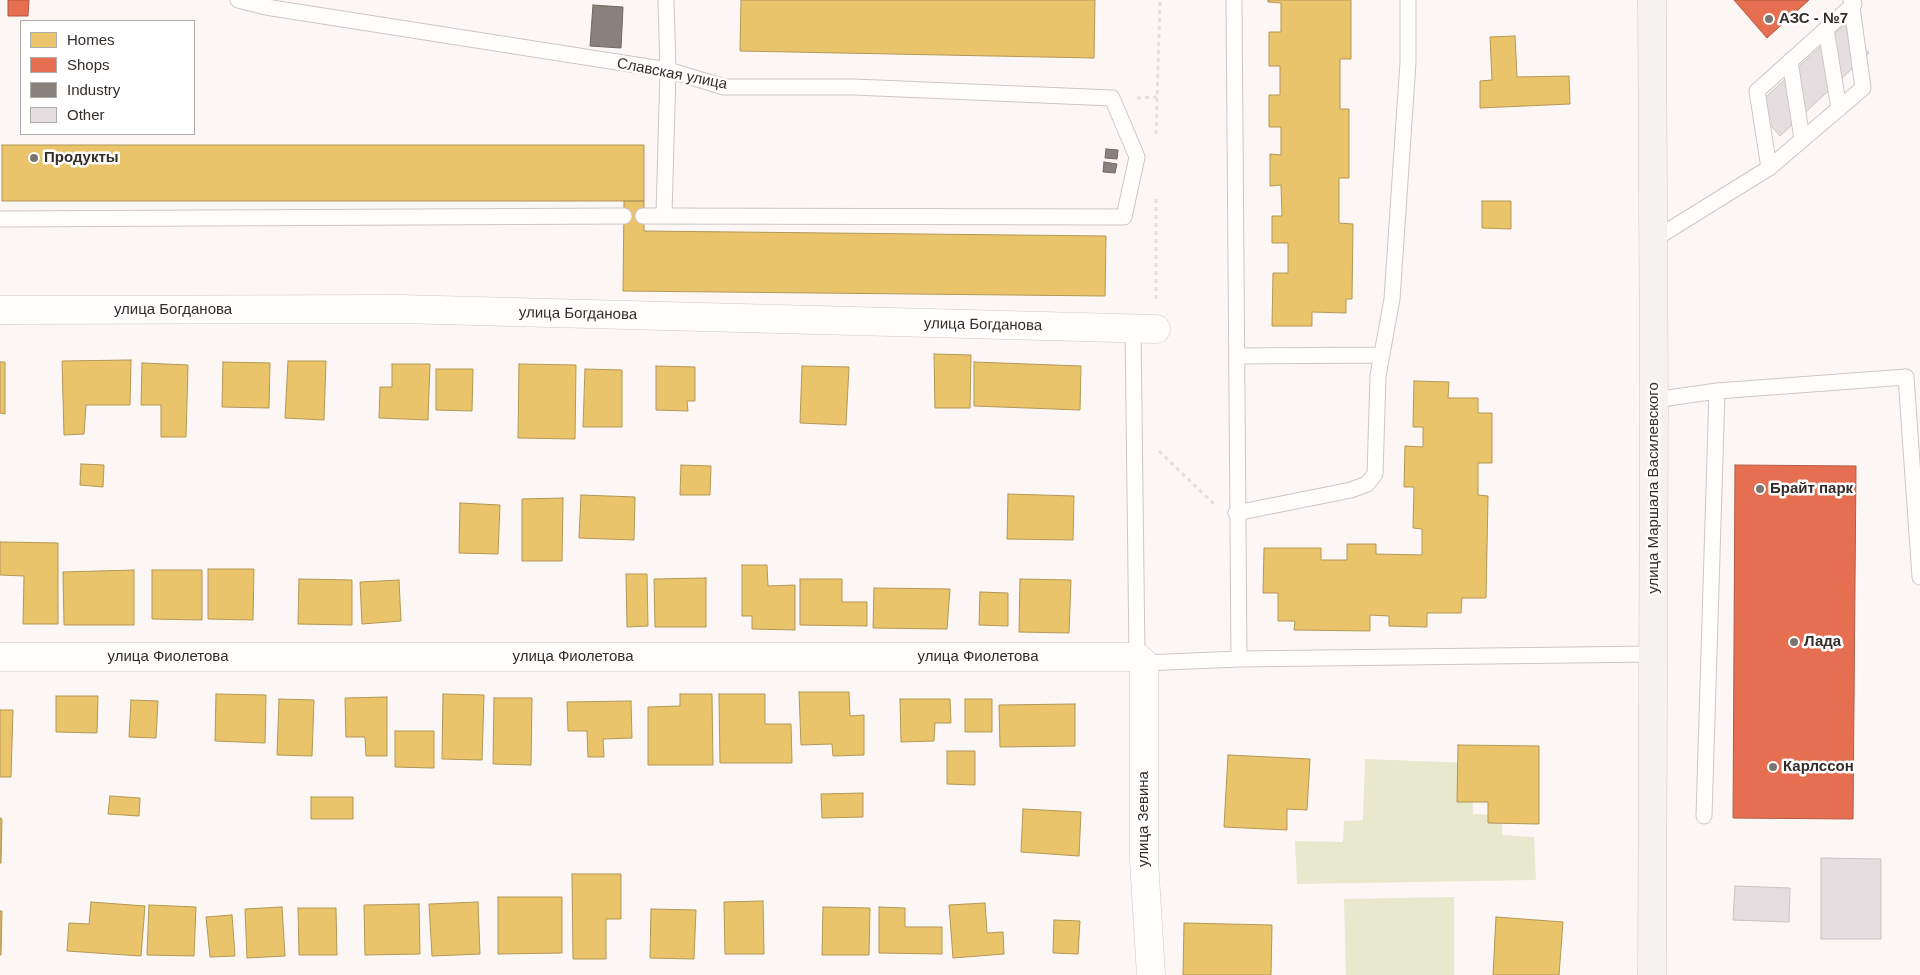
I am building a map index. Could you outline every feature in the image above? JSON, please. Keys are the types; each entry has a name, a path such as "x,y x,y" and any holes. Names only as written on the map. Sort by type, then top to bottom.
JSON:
{"main road":[{"name":"улица Маршала Василевского","path":"1652,0 1654,400 1652,975"}],"street":[{"name":"улица Богданова","path":"0,310 400,309 1144,329"},
{"name":"улица Фиолетова","path":"0,657 1140,660"},
{"name":"улица Зевина","path":"1140,660 1144,860 1151,975"}],"lane":[{"name":"Славская улица","path":"238,0 276,8 668,70 724,87 854,88 1112,98 1137,157 1124,217 664,215"},
{"path":"644,216 664,215 668,70 666,0"},
{"path":"1234,0 1237,356 1236,520 1239,659"},
{"path":"1236,520 1351,490 1367,484 1375,474 1378,376 1392,299 1408,62 1408,0"},
{"path":"1653,240 1769,168 1864,88 1853,2"},
{"path":"1769,168 1757,91 1853,2"},
{"path":"1826,29 1839,109"},
{"path":"1790,62 1802,139"},
{"path":"0,219 624,216"},
{"path":"1144,329 1140,660 1654,654"},
{"path":"1237,356 1382,355"},
{"path":"1654,400 1717,391 1906,377 1920,578"},
{"path":"1704,816 1717,391"}],"path":[{"path":"1157,449 1236,520"}],"green space":[{"path":"1365,759 1471,763 1473,814 1502,815 1502,835 1534,837 1536,880 1297,884 1295,841 1343,842 1344,821 1363,820"},
{"path":"1454,897 1454,975 1346,975 1344,899"}],"building: Homes":[{"path":"741,0 1095,0 1094,58 740,51"},
{"path":"1268,0 1351,0 1351,59 1340,59 1340,109 1349,109 1349,178 1339,178 1339,223 1353,224 1352,299 1346,299 1346,313 1312,312 1312,326 1272,326 1273,273 1288,273 1288,243 1272,243 1272,216 1282,216 1281,185 1270,186 1270,154 1281,155 1281,127 1269,127 1269,95 1280,95 1280,66 1269,66 1269,32 1281,32 1281,3 1268,2"},
{"path":"1515,36 1517,77 1569,76 1570,104 1480,108 1480,81 1492,80 1490,37"},
{"path":"2,145 644,145 644,201 2,201"},
{"path":"624,201 644,201 644,231 1106,236 1105,296 623,291"},
{"path":"1482,201 1511,201 1511,229 1482,228"},
{"path":"934,354 971,355 970,408 935,408"},
{"path":"131,360 130,405 86,405 84,434 64,435 62,361"},
{"path":"288,361 326,361 324,420 285,418"},
{"path":"0,362 5,362 5,414 0,413"},
{"path":"223,362 270,363 269,408 222,407"},
{"path":"974,362 1081,366 1080,410 974,406"},
{"path":"142,363 188,365 186,437 161,437 161,405 141,405"},
{"path":"392,364 430,364 428,420 379,418 380,387 392,387"},
{"path":"519,364 576,365 575,439 518,438"},
{"path":"656,366 695,367 695,401 687,401 688,411 656,410"},
{"path":"802,366 849,367 846,425 800,423"},
{"path":"436,369 473,369 472,411 436,410"},
{"path":"585,369 622,370 622,427 583,427"},
{"path":"1414,381 1449,382 1448,398 1478,398 1478,413 1492,413 1492,463 1478,463 1478,495 1488,496 1486,598 1462,598 1461,613 1427,613 1427,627 1389,626 1389,616 1370,615 1370,631 1294,630 1295,621 1278,621 1278,593 1263,593 1264,548 1321,548 1321,560 1347,560 1347,544 1376,544 1376,554 1422,555 1422,529 1413,528 1414,487 1404,487 1405,446 1423,447 1423,427 1413,427"},
{"path":"81,464 104,465 103,487 80,485"},
{"path":"681,465 711,466 710,495 680,495"},
{"path":"1008,494 1074,496 1073,540 1007,539"},
{"path":"581,495 635,497 634,540 579,538"},
{"path":"563,498 562,561 522,561 522,499"},
{"path":"460,503 500,505 498,554 459,553"},
{"path":"0,542 58,543 58,624 23,624 24,576 0,575"},
{"path":"742,565 767,565 768,586 795,585 795,630 752,629 752,616 742,616"},
{"path":"208,569 254,569 253,620 208,619"},
{"path":"134,570 134,625 64,625 63,572"},
{"path":"152,570 202,570 202,620 152,619"},
{"path":"626,574 647,574 648,626 627,627"},
{"path":"706,578 706,627 655,627 654,579"},
{"path":"299,579 352,580 352,625 298,624"},
{"path":"800,579 842,579 842,602 867,602 867,626 800,625"},
{"path":"1020,579 1071,580 1069,633 1019,632"},
{"path":"399,580 401,621 362,624 360,582"},
{"path":"874,588 950,589 947,629 873,628"},
{"path":"980,592 1008,593 1008,626 979,625"},
{"path":"799,692 849,692 850,716 864,715 864,755 833,756 832,744 801,745"},
{"path":"216,694 266,695 265,743 215,741"},
{"path":"443,694 484,695 482,760 442,759"},
{"path":"680,694 712,694 713,765 648,765 648,707 680,706"},
{"path":"719,694 765,694 765,724 791,724 792,763 720,763"},
{"path":"56,696 98,696 97,733 56,732"},
{"path":"387,697 387,756 366,756 365,737 346,737 345,698"},
{"path":"494,698 532,698 531,765 493,764"},
{"path":"279,699 314,700 312,756 277,755"},
{"path":"900,699 950,699 951,723 935,723 934,741 901,742"},
{"path":"965,699 992,699 992,732 965,732"},
{"path":"131,700 158,701 156,738 129,737"},
{"path":"631,701 632,738 603,739 604,757 588,757 587,731 568,731 567,702"},
{"path":"1075,704 1075,746 1000,747 999,705"},
{"path":"0,710 13,710 11,777 0,777"},
{"path":"395,731 434,731 434,768 395,767"},
{"path":"1458,745 1539,746 1539,824 1488,823 1488,802 1457,802"},
{"path":"947,751 975,751 975,785 947,784"},
{"path":"1228,755 1310,759 1307,810 1287,809 1287,830 1224,827"},
{"path":"863,793 863,817 822,818 821,794"},
{"path":"110,796 140,798 139,816 108,814"},
{"path":"311,797 353,797 353,819 311,819"},
{"path":"1023,809 1081,812 1079,856 1021,852"},
{"path":"0,818 2,819 1,863 0,863"},
{"path":"572,874 621,874 621,919 606,919 606,959 573,959"},
{"path":"498,897 562,897 562,953 498,954"},
{"path":"763,901 764,954 725,954 724,902"},
{"path":"91,902 145,906 141,956 67,951 69,923 89,924"},
{"path":"478,902 480,954 432,956 429,904"},
{"path":"985,903 987,933 1003,932 1004,954 953,958 949,905"},
{"path":"419,904 420,954 365,955 364,905"},
{"path":"149,905 196,907 194,956 147,955"},
{"path":"282,907 285,956 247,958 245,909"},
{"path":"823,907 870,908 869,955 822,955"},
{"path":"879,907 905,908 905,927 942,927 942,954 879,953"},
{"path":"298,908 336,908 337,955 299,955"},
{"path":"651,909 696,910 694,959 650,958"},
{"path":"0,911 2,911 1,955 0,955"},
{"path":"232,915 235,956 210,957 206,917"},
{"path":"1496,917 1563,922 1559,975 1493,975"},
{"path":"1054,920 1080,921 1078,954 1053,953"},
{"path":"1184,923 1272,925 1271,975 1183,975"}],"building: Shops":[{"path":"8,0 29,0 28,16 8,16"},
{"name":"АЗС - №7","path":"1734,0 1809,0 1767,38"},
{"name":"Лада","path":"1735,465 1856,466 1853,819 1733,818"}],"building: Industry":[{"path":"593,5 623,7 621,48 590,46"},
{"path":"1106,149 1118,150 1117,159 1105,158"},
{"path":"1104,162 1117,164 1115,173 1103,172"}],"building: Other":[{"path":"1844,25 1869,53 1780,136 1755,107"},
{"path":"1821,858 1881,859 1881,939 1821,939"},
{"path":"1735,886 1790,888 1789,922 1733,920"}],"place":[{"name":"АЗС - №7","path":"1769,19"},
{"name":"Продукты","path":"34,158"},
{"name":"Брайт парк","path":"1760,489"},
{"name":"Лада","path":"1794,642"},
{"name":"Карлссон","path":"1773,767"}]}
